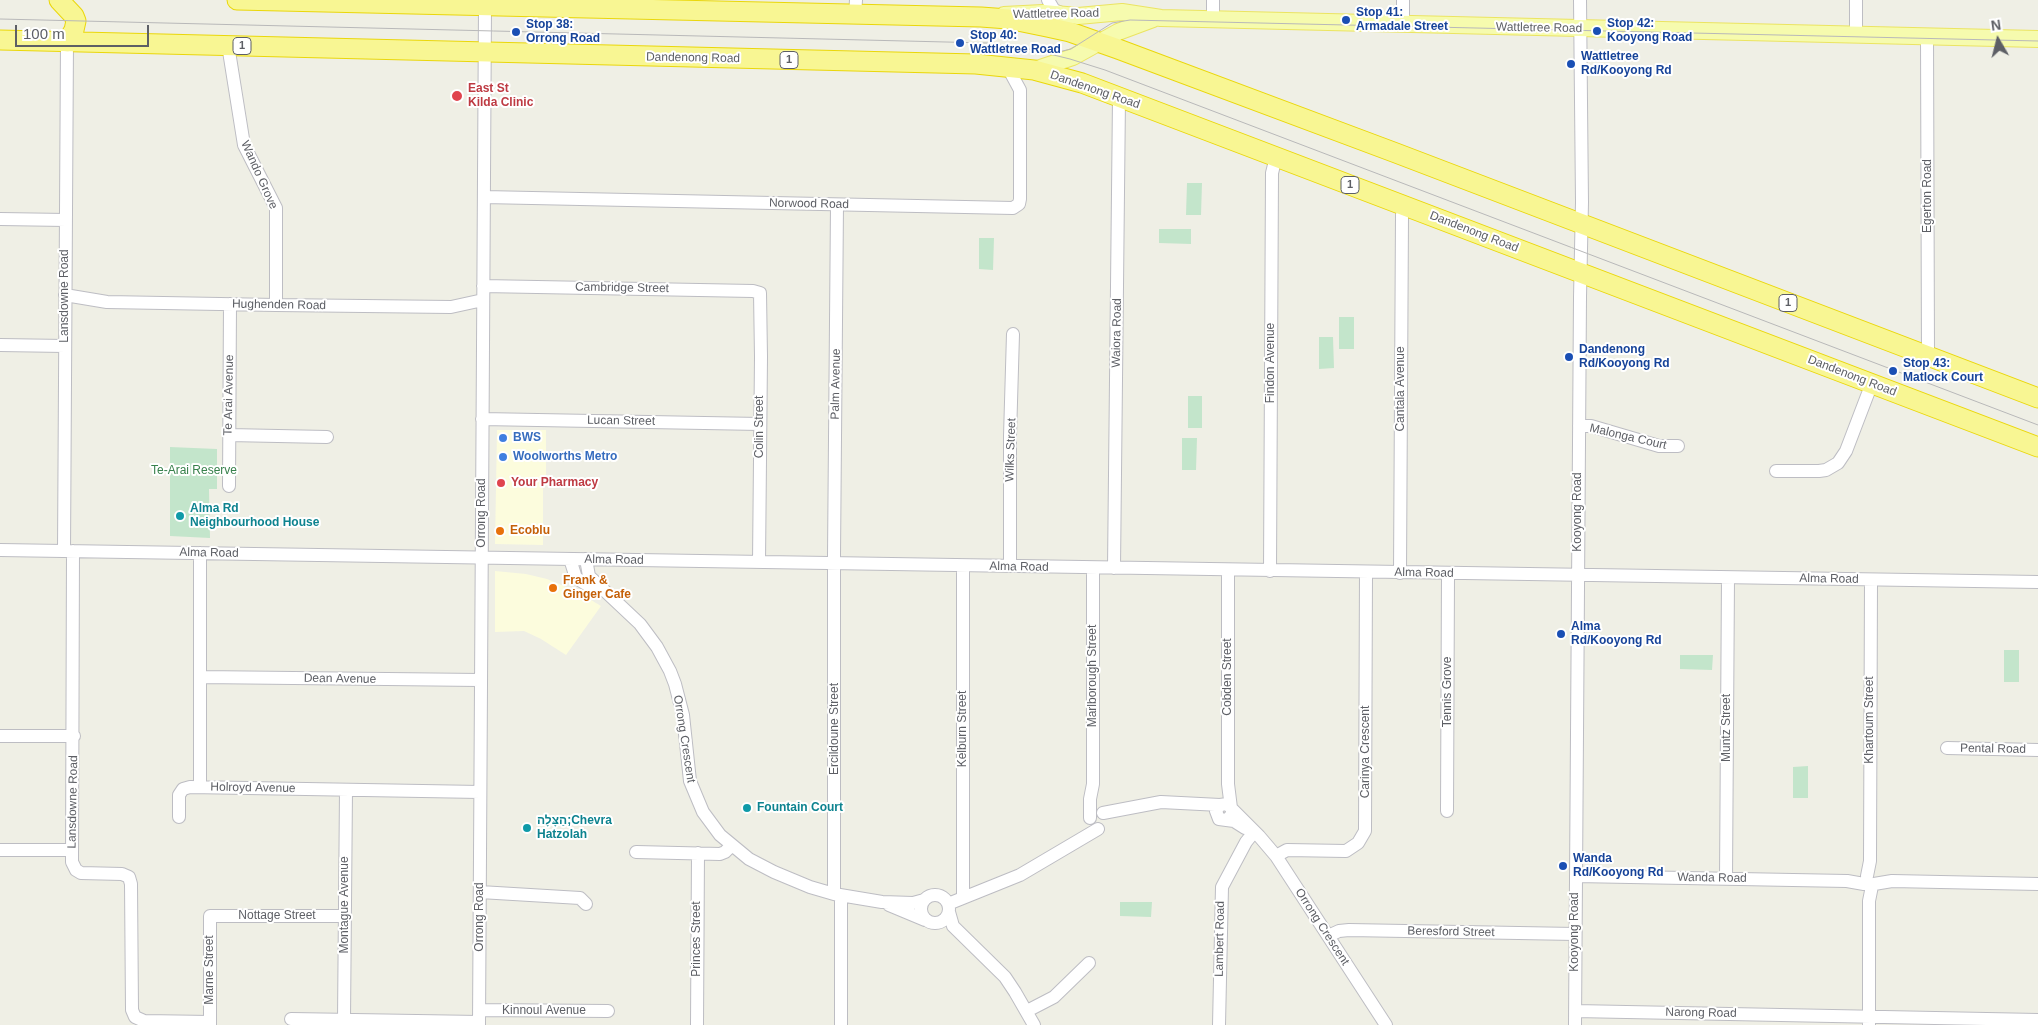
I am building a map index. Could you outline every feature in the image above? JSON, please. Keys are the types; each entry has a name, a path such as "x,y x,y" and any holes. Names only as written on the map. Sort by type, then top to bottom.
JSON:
{"highway":[{"path":"59,0 74,16 76,21 74,30 67,42"},
{"name":"1","path":"237,0 856,8 981,17 1032,23 1070,32 1100,43 2038,398"},
{"name":"Dandenong Road","path":"0,40 976,64 1033,70 1066,78 1405,205 2038,447"}],"main road":[{"name":"Wattletree Road","path":"981,17 1036,6 1067,15 1078,16 1122,12 1161,18 2038,39"},
{"name":"Wattletree Road","path":"1033,70 1070,58 1121,30 1161,18"}],"street":[{"path":"1048,0 1054,10 1067,15"},
{"path":"1213,0 1213,19"},
{"path":"1403,0 1403,24"},
{"name":"Kooyong Road","path":"1575,1025 1580,272 1582,224 1580,0"},
{"path":"1856,0 1856,35"},
{"name":"Orrong Road","path":"479,1019 485,4"},
{"name":"Egerton Road","path":"1927,36 1928,356"},
{"name":"Lansdowne Road","path":"67,42 65,346 68,551 74,736 72,862 79,872 122,874 130,879 132,1010 134,1016 144,1021 210,1024"},
{"name":"Wando Grove","path":"228,46 244,144 276,208 276,305"},
{"name":"Norwood Road","path":"484,197 1004,209 1016,207 1020,199 1020,90 1007,66"},
{"path":"1020,90 1033,70"},
{"name":"Waiora Road","path":"1114,568 1119,98"},
{"name":"Findon Avenue","path":"1270,571 1272,173 1276,157"},
{"name":"Palm Avenue","path":"835,563 837,205"},
{"name":"Cantala Avenue","path":"1400,573 1402,222 1405,205"},
{"path":"0,219 66,220"},
{"name":"Cambridge Street","path":"483,286 754,290 760,292"},
{"name":"Colin Street","path":"759,562 760,292"},
{"name":"Hughenden Road","path":"65,301 451,307 483,300"},
{"name":"Te Arai Avenue","path":"229,486 230,304"},
{"name":"Hughenden Road","path":"451,307 483,315"},
{"name":"Wilks Street","path":"1010,566 1010,436 1013,334"},
{"path":"0,345 65,346"},
{"path":"1776,471 1826,470 1838,463 1846,451 1872,383"},
{"name":"Lucan Street","path":"482,419 760,424"},
{"name":"Malonga Court","path":"1579,426 1594,427 1665,447 1678,446"},
{"path":"229,435 327,437"},
{"name":"Alma Road","path":"0,550 2038,582"},
{"name":"Holroyd Avenue","path":"200,553 200,787 480,792"},
{"name":"Orrong Crescent","path":"570,559 576,578 611,598"},
{"name":"Orrong Crescent","path":"586,559 589,576 644,629 670,671 683,714 688,770 695,796 711,825 731,846 749,859 774,872 810,887 838,895 882,902 913,903 924,900"},
{"name":"Ercildoune Street","path":"835,563 841,1025"},
{"name":"Kelburn Street","path":"963,566 963,895"},
{"name":"Marlborough Street","path":"1093,568 1093,784 1098,819"},
{"name":"Cobden Street","path":"1225,810 1228,784 1228,570"},
{"name":"Carinya Crescent","path":"1276,856 1287,850 1346,851 1358,843 1365,830 1366,572"},
{"name":"Tennis Grove","path":"1447,811 1448,574"},
{"name":"Muntz Street","path":"1726,878 1728,578"},
{"name":"Khartoum Street","path":"1869,1021 1871,580"},
{"name":"Dean Avenue","path":"200,677 480,680"},
{"path":"0,736 74,736"},
{"name":"Pental Road","path":"1947,748 2038,750"},
{"path":"179,817 180,792 186,788 200,787"},
{"name":"Montague Avenue","path":"344,1019 346,790"},
{"name":"Orrong Crescent","path":"938,895 963,895 1020,875 1069,846 1098,819 1128,808 1160,802 1188,803 1225,810 1254,832 1276,856 1386,1025"},
{"name":"Lambert Road","path":"1219,1025 1222,887 1246,842 1254,832"},
{"path":"636,852 723,853 731,846"},
{"path":"0,850 72,850"},
{"name":"Princes Street","path":"697,1025 698,853"},
{"name":"Wanda Road","path":"1576,876 2038,884"},
{"path":"480,892 580,898 586,904"},
{"path":"948,908 944,920 930,922 921,913 924,900 930,896 938,895 946,900 948,908 950,921 961,936 1005,977 1034,1025"},
{"name":"Orrong Crescent","path":"948,908 963,895"},
{"name":"Orrong Crescent","path":"882,902 961,936"},
{"name":"Nottage Street","path":"210,916 345,916"},
{"name":"Marne Street","path":"210,916 210,1024"},
{"name":"Beresford Street","path":"1328,936 1339,931 1349,930 1575,934"},
{"path":"1027,1011 1054,997 1089,963"},
{"name":"Kinnoul Avenue","path":"290,1019 479,1019 608,1011"},
{"name":"Narong Road","path":"1575,1011 1869,1021 2038,1020"}],"shaded area":[{"path":"497,430 546,430 546,478 543,478 543,545 495,544"},
{"path":"495,571 526,574 547,579 576,591 601,606 566,655 524,631 495,632"}],"green space":[{"path":"1187,183 1202,183 1201,215 1186,215"},
{"path":"1159,229 1191,229 1191,244 1159,243"},
{"path":"979,238 994,238 993,270 979,269"},
{"path":"1339,317 1354,317 1354,349 1339,349"},
{"path":"1319,337 1333,337 1334,368 1319,369"},
{"path":"1188,396 1202,396 1202,428 1188,428"},
{"path":"1182,438 1197,438 1196,470 1182,470"},
{"name":"Te-Arai Reserve","path":"170,447 217,449 217,489 209,489 210,538 170,536"},
{"path":"2004,650 2019,650 2019,682 2004,682"},
{"path":"1680,655 1713,655 1712,670 1680,669"},
{"path":"1808,766 1808,798 1793,798 1793,767"},
{"path":"1120,902 1152,902 1151,917 1120,916"}],"tram line":[{"path":"0,19 987,43 1029,49 1105,70 2038,425"},
{"path":"1054,53 1071,49 1112,23 1130,20 2038,41"}],"place":[{"name":"Stop 41: Armadale Street","path":"1346,20"},
{"name":"Stop 42: Kooyong Road","path":"1597,31"},
{"name":"Stop 38: Orrong Road","path":"516,32"},
{"name":"Stop 40: Wattletree Road","path":"960,43"},
{"name":"Wattletree Rd/Kooyong Rd","path":"1571,64"},
{"name":"East St Kilda Clinic","path":"457,96"},
{"name":"Dandenong Rd/Kooyong Rd","path":"1569,357"},
{"name":"Stop 43: Matlock Court","path":"1893,371"},
{"name":"BWS","path":"503,438"},
{"name":"Woolworths Metro","path":"503,457"},
{"name":"Your Pharmacy","path":"501,483"},
{"name":"Alma Rd Neighbourhood House","path":"180,516"},
{"name":"Ecoblu","path":"500,531"},
{"name":"Frank & Ginger Cafe","path":"553,588"},
{"name":"Alma Rd/Kooyong Rd","path":"1561,634"},
{"name":"Fountain Court","path":"747,808"},
{"name":"הַצָּלָה;Chevra Hatzolah","path":"527,828"},
{"name":"Wanda Rd/Kooyong Rd","path":"1563,866"}]}
